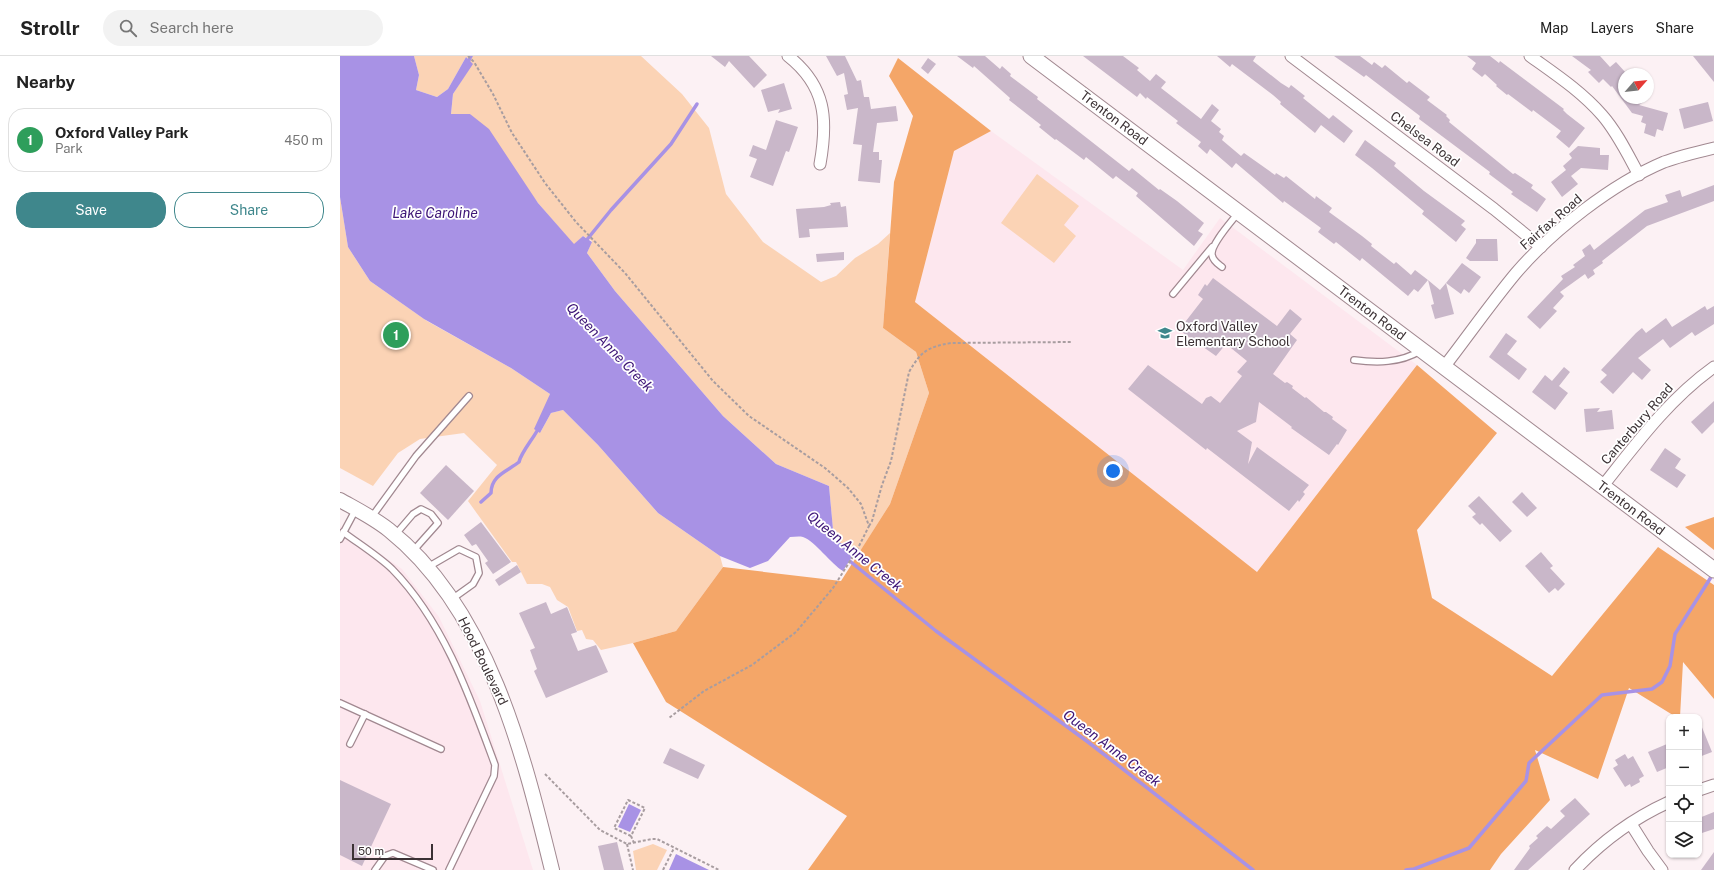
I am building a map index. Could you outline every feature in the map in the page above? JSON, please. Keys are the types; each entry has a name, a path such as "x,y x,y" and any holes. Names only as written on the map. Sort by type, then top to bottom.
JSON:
{"main road":[{"name":"Trenton Road","path":"1031,56 1710,567"}],"street":[{"path":"788,56 802,68 810,78 821,101 824,129 820,164"},
{"name":"Chelsea Road","path":"1291,56 1494,209 1541,247"},
{"path":"1530,56 1566,82 1602,115 1618,137 1639,175"},
{"name":"Fairfax Road","path":"1444,367 1516,274 1541,247 1587,208 1639,175 1668,161 1714,148"},
{"name":"Canterbury Road","path":"1602,486 1667,408 1685,390 1714,367"},
{"name":"Hood Boulevard","path":"340,500 371,518 395,535 428,568 452,599 484,658 510,720 527,770 552,870"},
{"path":"1702,789 1714,785"},
{"path":"1574,870 1595,850 1631,824 1666,804"},
{"path":"1631,824 1662,870"}],"lane":[{"path":"1173,294 1213,247 1239,212"},
{"path":"1213,247 1212,255 1215,262 1222,267"},
{"path":"1354,360 1370,362 1401,360 1421,350"},
{"path":"371,518 416,456 470,396"},
{"path":"340,539 356,509"},
{"path":"395,535 413,514 421,509 431,514 438,523 412,551"},
{"path":"344,532 391,569 412,592 432,622 450,654 467,691 495,765 494,776 449,870"},
{"path":"428,568 459,549 476,557 479,573 472,584 452,599"},
{"path":"340,703 441,749"},
{"path":"350,744 365,714"},
{"path":"375,870 385,856 393,853 433,870"}],"path":[{"path":"468,56 474,62 493,94 512,133 545,183 585,231 625,273 712,381 749,416 825,468 848,488 861,504 869,526"},
{"path":"669,718 704,691 752,665 796,632 824,601 857,550 869,526 891,461 909,372 916,359 925,350 936,345 951,343 1071,342"},
{"path":"545,774 600,830 627,844 652,838 657,839 719,870"},
{"path":"631,836 645,808 628,800 614,828 631,836 634,842"},
{"path":"627,844 632,870"},
{"path":"663,870 674,848"}],"shaded area":[{"path":"414,56 641,56 682,94 709,128 726,194 763,242 821,282 836,276 855,258 878,244 890,233 883,328 916,352 929,393 890,504 861,550 834,541 829,486 776,464 723,416 615,291 587,253 592,241 583,236 574,245 538,203 470,114 451,114 453,94 472,64 466,57 448,89 437,97 416,90 419,75"},
{"path":"898,58 991,131 954,151 915,302 1257,572 1417,365 1497,433 1417,530 1432,598 1552,676 1658,547 1714,585 1714,699 1683,662 1680,714 1671,714 1629,688 1598,779 1535,750 1550,800 1501,854 1490,870 808,870 847,816 666,702 633,643 676,631 723,567 841,581 890,504 929,393 916,352 883,328 894,182 913,116 889,76"},
{"name":"Oxford Valley Elementary School","path":"991,131 1183,270 1220,218 1417,365 1257,572 915,302 954,151"},
{"path":"1037,174 1079,206 1064,225 1076,236 1054,263 1001,223"},
{"path":"340,197 348,247 370,281 427,321 511,368 550,394 540,433 551,413 563,410 598,445 658,513 720,556 723,567 676,631 601,650 593,640 586,639 582,630 577,631 568,607 557,600 550,587 542,584 527,584 516,562 512,562 468,501 497,465 464,433 420,439 398,453 373,486 340,468"},
{"path":"1714,517 1714,550 1685,527"},
{"path":"340,526 402,569 439,617 480,701 533,870 340,870"},
{"path":"653,844 667,850 657,870 636,870 633,851"}],"water":[{"name":"Lake Caroline","path":"340,56 414,56 419,75 416,90 437,97 448,89 466,57 473,64 453,94 451,114 470,114 489,129 538,203 574,244 583,236 592,242 587,253 615,291 723,416 776,464 829,486 834,540 856,550 843,571 838,568 813,543 803,537 790,537 768,561 750,568 720,556 658,513 598,445 563,410 551,413 540,433 534,429 550,394 511,368 424,319 370,281 348,247 340,197"},
{"path":"629,804 641,810 630,832 618,827"},
{"path":"676,854 709,870 669,870"}],"building":[{"path":"711,56 749,56 767,75 754,88 729,61 725,67"},
{"path":"826,56 845,56 857,81 861,80 864,97 869,97 871,109 896,106 898,121 877,123 873,152 879,152 879,160 882,160 880,183 858,181 862,145 853,144 858,108 847,110 844,95 848,94 844,73 837,76"},
{"path":"957,56 985,56 1000,69 1002,66 1011,74 1010,76 1038,97 1037,99 1129,171 1132,168 1159,190 1160,189 1177,201 1204,223 1198,231 1203,234 1194,246 1136,196 1138,193 1116,176 1113,179 1086,157 1084,160 1056,139 1055,140 1039,127 1041,125 1009,100 1010,98 974,66 973,68"},
{"path":"1083,56 1123,56 1139,68 1137,70 1150,81 1156,74 1166,82 1161,88 1201,119 1212,104 1219,110 1211,121 1221,129 1219,132 1224,136 1222,140 1241,156 1244,153 1275,175 1276,173 1284,178 1286,176 1315,199 1316,196 1332,208 1329,212 1372,244 1371,246 1394,264 1396,262 1411,275 1415,270 1428,280 1418,292 1414,289 1408,296 1362,258 1360,261 1336,242 1334,244 1318,232 1321,228 1284,201 1283,203 1236,163 1232,168 1210,149 1207,154 1198,146 1201,142 1176,123 1178,121 1147,97 1146,99 1140,93 1137,97"},
{"path":"1217,56 1256,56 1253,61 1281,83 1289,88 1291,85 1305,96 1303,98 1329,119 1333,115 1353,131 1344,143 1321,125 1315,133 1280,104 1281,102 1273,95 1232,64 1230,67"},
{"path":"1334,56 1360,56 1372,65 1374,62 1382,68 1385,65 1407,83 1409,81 1430,97 1427,100 1447,115 1446,116 1450,120 1449,122 1513,174 1515,173 1533,185 1531,188 1546,199 1537,212 1511,194 1513,192 1489,174 1490,172 1419,119 1420,116 1366,75 1364,77"},
{"path":"1467,56 1490,56 1499,63 1500,61 1564,109 1563,110 1567,114 1585,128 1569,148 1556,137 1561,131 1533,110 1532,112 1508,94 1507,95 1485,74 1482,77 1472,69 1476,63"},
{"path":"1572,56 1600,56 1610,67 1616,62 1621,68 1618,68 1618,94 1612,86 1611,87 1603,79 1599,83 1588,72 1591,70"},
{"path":"1693,56 1714,56 1714,82"},
{"path":"928,58 936,64 928,74 921,68"},
{"path":"784,83 792,109 778,113 780,109 768,112 761,90"},
{"path":"1708,102 1713,121 1684,129 1679,109"},
{"path":"1625,104 1640,104 1639,105 1668,113 1663,131 1657,129 1655,137 1644,133 1646,124 1641,122 1643,116 1632,113"},
{"path":"776,120 798,127 789,152 786,151 773,186 750,177 757,159 749,156 753,145 766,150"},
{"path":"1365,140 1396,163 1394,166 1424,191 1465,221 1461,225 1466,229 1456,242 1422,214 1424,211 1355,155"},
{"path":"1578,146 1600,148 1600,155 1609,155 1608,170 1581,168 1571,176 1578,184 1562,197 1551,182 1566,170 1563,166 1572,158 1569,154"},
{"path":"1714,185 1714,201 1647,226 1602,261 1603,263 1593,270 1595,274 1588,279 1585,274 1560,292 1564,296 1553,308 1557,311 1540,329 1527,317 1563,279 1561,276 1575,267 1573,265 1585,256 1582,250 1590,244 1594,250 1645,210 1668,202 1665,195 1680,190 1682,197"},
{"path":"840,202 841,207 846,206 848,227 809,229 810,237 799,238 796,209 824,207 831,205 830,203"},
{"path":"1476,239 1497,239 1498,261 1470,261 1466,258 1476,243"},
{"path":"844,252 844,260 817,262 816,254"},
{"path":"1462,263 1481,277 1469,293 1464,289 1461,294 1446,283"},
{"path":"1213,278 1277,326 1290,309 1302,319 1290,334 1297,340 1273,374 1285,383 1287,382 1293,386 1292,388 1333,417 1332,419 1347,430 1338,445 1337,444 1329,455 1291,428 1292,427 1259,402 1256,422 1237,431 1252,442 1248,464 1257,447 1309,485 1303,492 1305,494 1299,502 1298,500 1289,511 1207,448 1206,450 1128,389 1148,365 1202,404 1206,398 1211,396 1220,403 1242,376 1237,372 1247,361 1226,344 1216,356 1179,330 1203,299 1198,295 1205,284 1207,286"},
{"path":"1428,280 1440,290 1446,283 1454,314 1435,319 1431,305 1434,304"},
{"path":"1705,306 1707,310 1714,306 1714,324 1695,336 1692,332 1670,348 1663,339 1638,358 1651,370 1642,380 1633,372 1613,394 1600,382 1607,375 1601,370 1642,328 1646,333 1666,318 1672,327"},
{"path":"1506,333 1517,341 1507,354 1527,369 1519,380 1489,357"},
{"path":"1564,367 1570,372 1559,386 1568,393 1555,410 1532,392 1545,375 1552,381"},
{"path":"1714,401 1714,422 1702,434 1691,422"},
{"path":"1600,408 1597,412 1612,410 1614,429 1586,432 1584,409"},
{"path":"1665,448 1681,459 1675,468 1686,475 1677,488 1650,470"},
{"path":"446,465 474,491 448,520 420,493"},
{"path":"1522,492 1537,508 1527,517 1512,502"},
{"path":"1479,496 1512,531 1500,542 1482,523 1480,525 1472,517 1476,514 1468,506"},
{"path":"481,522 511,562 493,574 485,563 488,561 476,544 472,546 464,535"},
{"path":"1541,552 1553,566 1550,568 1565,584 1558,591 1555,588 1549,593 1525,566"},
{"path":"517,565 521,572 499,586 495,580"},
{"path":"546,602 551,614 567,607 577,632 571,634 578,651 596,645 608,672 546,698 534,671 537,669 530,650 535,648 519,613"},
{"path":"1702,727 1712,752 1702,756"},
{"path":"1666,744 1666,768 1657,772 1648,752"},
{"path":"670,748 705,765 698,779 663,763"},
{"path":"1625,754 1628,759 1633,756 1644,776 1639,779 1640,782 1631,787 1630,784 1625,787 1613,768 1618,765 1615,760"},
{"path":"340,780 391,804 362,866 340,855"},
{"path":"1575,798 1590,814 1528,870 1514,870 1530,848 1529,846 1538,838 1536,836 1547,826 1551,829 1565,816 1560,811"},
{"path":"1714,812 1714,829 1702,833 1702,817"},
{"path":"617,842 624,870 604,870 598,846"},
{"path":"1714,852 1714,870 1701,870"}],"waterway":[{"path":"467,64 471,56"},
{"path":"585,242 611,210 671,144 697,104"},
{"path":"481,502 491,493 492,487 497,478 519,462 537,431"},
{"name":"Queen Anne Creek","path":"846,558 936,631 1088,742 1253,870"},
{"name":"Queen Anne Creek","path":"1406,870 1414,869 1469,848 1526,781 1529,763 1602,695 1652,689 1662,682 1670,666 1675,634 1713,574"}],"place":[{"name":"Oxford Valley Elementary School","path":"1165,333"},
{"name":"Oxford Valley Park","path":"396,335"}]}
